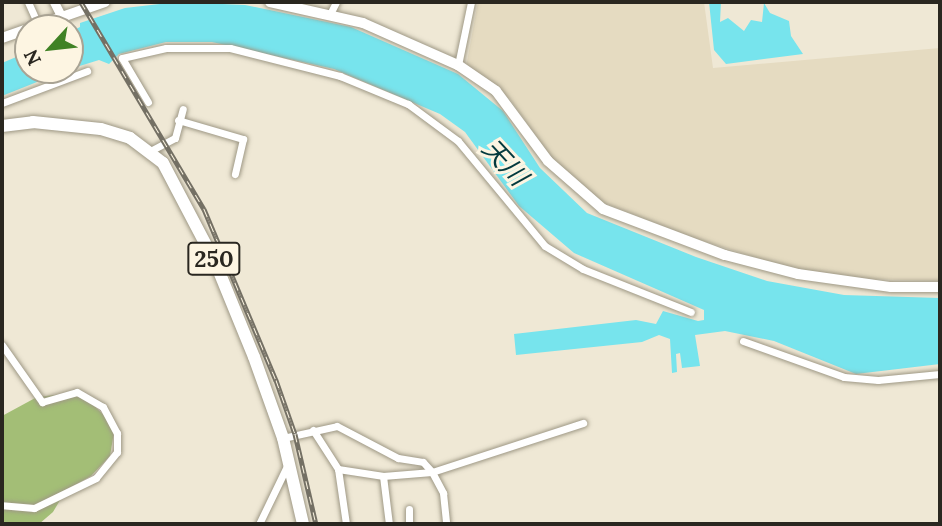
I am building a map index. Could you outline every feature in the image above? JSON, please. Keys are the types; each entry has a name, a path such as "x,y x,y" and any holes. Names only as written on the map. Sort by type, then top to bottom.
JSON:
{"highway":[{"path":"2,126 33,122 102,130 152,150"},
{"name":"250","path":"152,150 190,208 216,264 283,438 303,524"}],"main road":[{"path":"66,14 93,3 105,2"},
{"path":"270,2 330,14 387,32 458,65 496,92 548,161 603,209 725,255 798,274 891,287 940,286"}],"street":[{"path":"330,14 336,2"},
{"path":"458,65 471,2"},
{"path":"148,102 122,58 166,48 230,48 340,76 408,104 458,141 545,246 583,269 691,312"},
{"path":"2,103 87,71"},
{"path":"152,150 175,138 183,109"},
{"path":"178,120 243,139 235,174"},
{"path":"743,341 844,377 940,374"},
{"path":"2,345 41,402 76,392 92,398 113,420 117,442 117,452 96,478 34,508 2,505"},
{"path":"338,469 383,476 432,472 583,423"},
{"path":"283,438 337,426 351,430 398,458 424,462 443,493 446,524"},
{"path":"313,430 338,469 346,524"},
{"path":"259,524 289,462"},
{"path":"383,476 389,524"},
{"path":"409,509 409,524"}],"shaded area":[{"path":"478,2 704,2 713,68 940,48 940,281 870,279 789,268 694,238 594,199 555,163 510,99 466,67"}],"green space":[{"path":"72,393 85,397 115,426 110,456 91,476 66,490 53,512 39,524 2,524 2,416 37,397"}],"water":[{"name":"天川","path":"177,2 245,5 351,27 458,74 503,111 540,168 587,213 696,257 767,281 844,295 940,298 940,364 856,374 774,341 725,331 695,335 700,366 682,368 680,353 676,354 677,372 672,373 670,339 659,335 642,342 516,355 514,334 636,320 656,324 663,311 698,321 704,320 704,310 574,253 519,206 465,132 440,114 334,69 212,42 166,42 119,54 109,64 99,60 84,65 84,22 125,8"},
{"path":"709,2 721,2 720,22 728,18 744,31 751,20 762,22 764,3 770,13 789,21 791,36 803,54 726,64 714,50"},
{"path":"14,58 14,84 32,84 2,96 2,63"}],"railway":[{"path":"81,2 204,209 276,380 295,434 316,524"}]}
